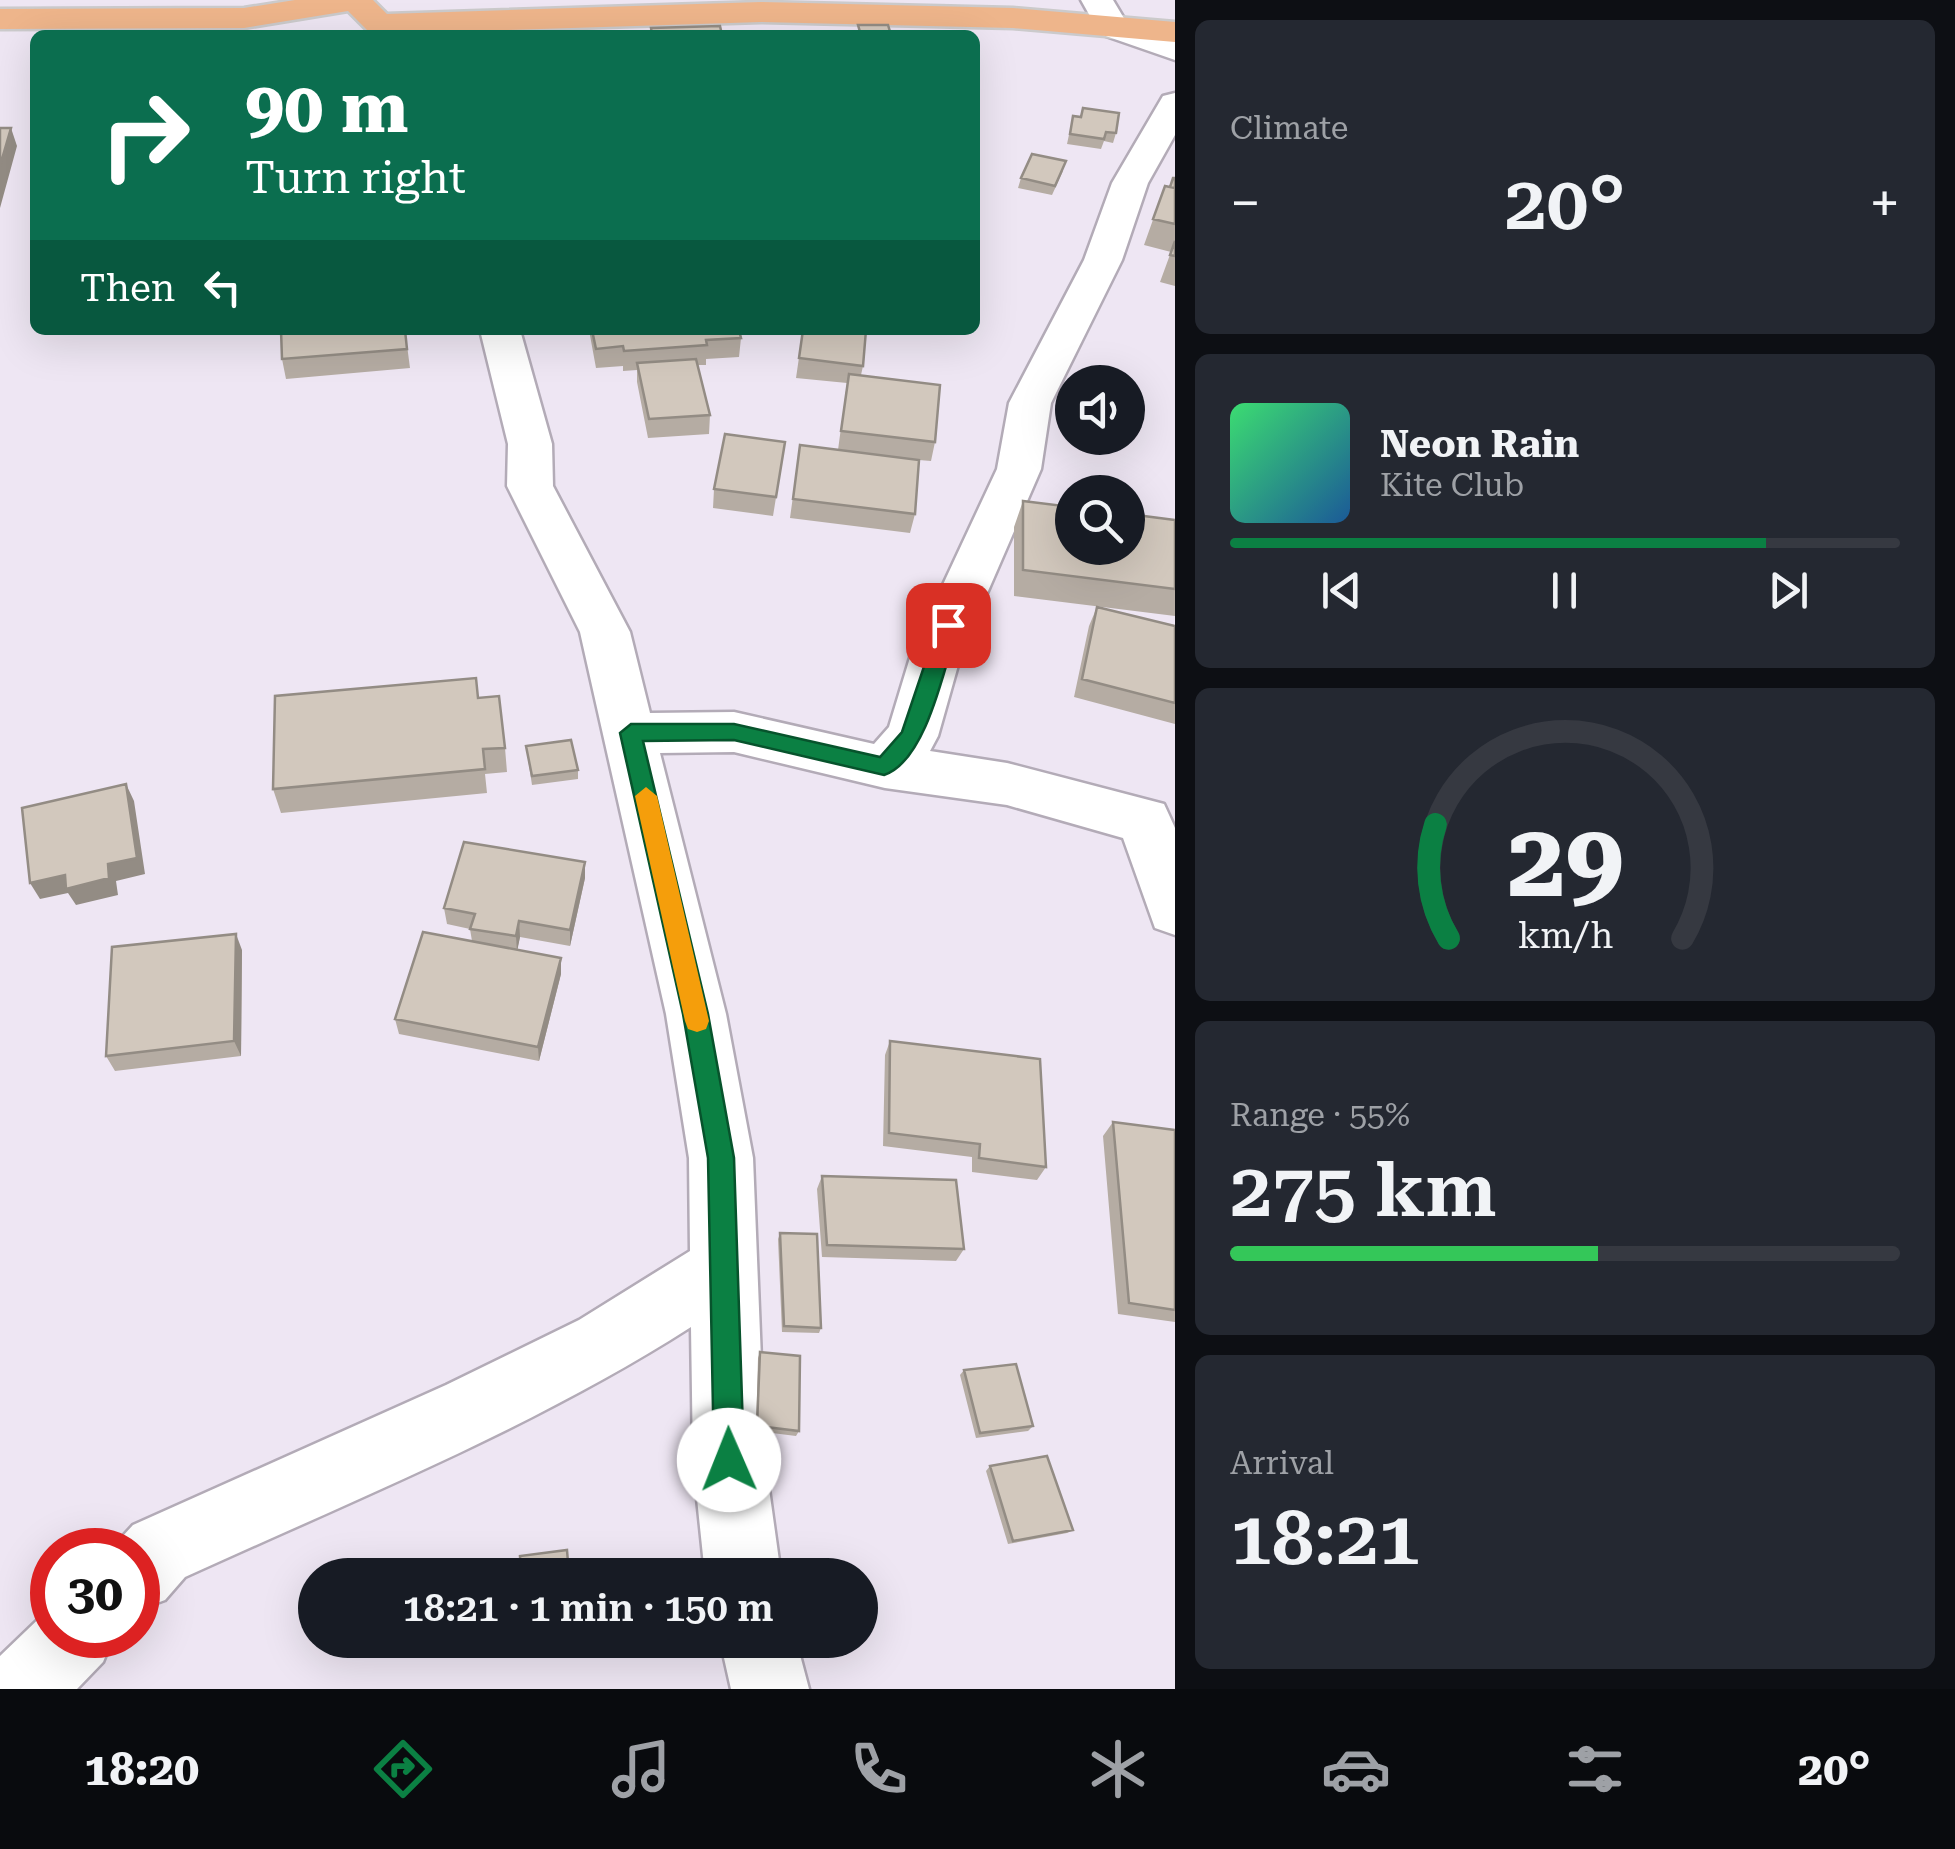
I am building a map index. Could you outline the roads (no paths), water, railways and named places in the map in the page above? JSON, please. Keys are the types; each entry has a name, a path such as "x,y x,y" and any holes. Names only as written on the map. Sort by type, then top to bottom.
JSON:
{"main road":[{"path":"0,19 244,18 354,0 377,30 760,6 1013,18 1104,14 1175,32"}],"street":[{"path":"1104,14 1175,50"},
{"path":"884,767 912,736 937,651 1019,469 1030,402 1104,260 1130,183 1175,104"},
{"path":"501,335 530,444 530,486 605,632 699,1032 721,1158 729,1460 742,1558"},
{"path":"631,733 734,732 884,767 956,773 1027,788 1095,812 1145,820 1175,912"},
{"path":"160,1550 472,1410 602,1344 726,1267"},
{"path":"22,1689 53,1658"},
{"path":"762,1658 770,1689"}]}
